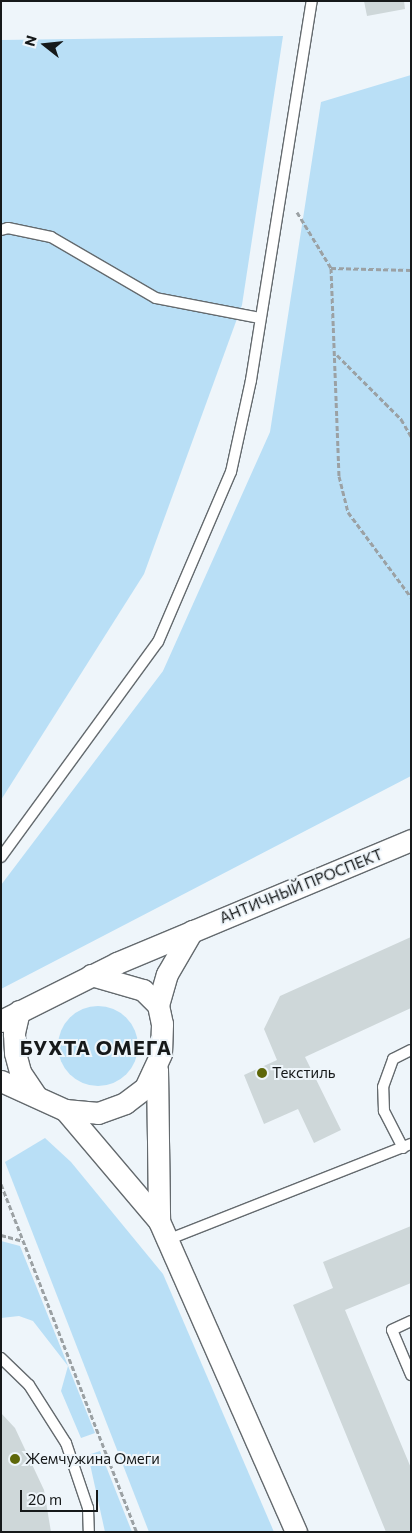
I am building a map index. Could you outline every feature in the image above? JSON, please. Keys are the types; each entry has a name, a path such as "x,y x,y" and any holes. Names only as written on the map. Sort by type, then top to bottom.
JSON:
{"street":[{"name":"АНТИЧНЫЙ ПРОСПЕКТ","path":"36,1096 20,1072 14,1053 14,1033 10,1016 91,975 411,840"},
{"path":"163,1230 157,1064 162,1024 158,1005 167,974 192,931"},
{"path":"91,975 143,990 158,1005"},
{"path":"1,1082 65,1110 98,1113 125,1103 145,1088 157,1064"},
{"path":"65,1110 163,1230 296,1532"}],"lane":[{"path":"1,857 158,642 230,472 251,380 312,1"},
{"path":"1,230 8,228 51,236 156,298 260,318"},
{"path":"163,1230 407,1146 384,1111 383,1087 393,1059 411,1050"},
{"path":"411,1321 392,1330 411,1375"},
{"path":"1,1358 29,1385 66,1443 88,1508 89,1532"}],"path":[{"path":"283,190 331,268 336,354 339,476 348,512 411,597"},
{"path":"331,268 411,270"},
{"path":"336,354 401,419 411,436"},
{"path":"1,1184 3,1194 24,1241 137,1532"},
{"path":"1,1235 24,1241"}],"shaded area":[{"path":"283,36 242,305 144,574 1,800 1,40"},
{"path":"411,75 411,776 1,989 1,885 163,671 270,432 321,102"},
{"path":"98,1006 113,1009 126,1018 135,1031 138,1046 135,1061 126,1074 113,1083 98,1086 83,1083 70,1074 61,1061 58,1046 61,1031 70,1018 83,1009"},
{"path":"45,1138 71,1162 163,1274 274,1532 149,1532 5,1162"},
{"path":"1,1241 20,1246 95,1433 81,1438 61,1391 68,1366 33,1321 19,1316 1,1318"},
{"path":"100,1451 132,1532 105,1532 88,1455"}],"building":[{"path":"364,1 404,1 405,9 367,16"},
{"path":"411,937 411,1008 305,1057 341,1130 314,1143 298,1109 264,1124 244,1075 277,1060 264,1029 280,996"},
{"path":"411,1226 411,1283 345,1310 411,1468 411,1532 386,1532 293,1305 333,1288 323,1262"},
{"name":"Жемчужина Омеги","path":"1,1413 15,1428 44,1490 51,1532 1,1532"}],"place":[{"name":"Текстиль","path":"262,1073"},
{"name":"Жемчужина Омеги","path":"15,1459"}],"district":[{"name":"БУХТА ОМЕГА","path":"96,1047"}]}
